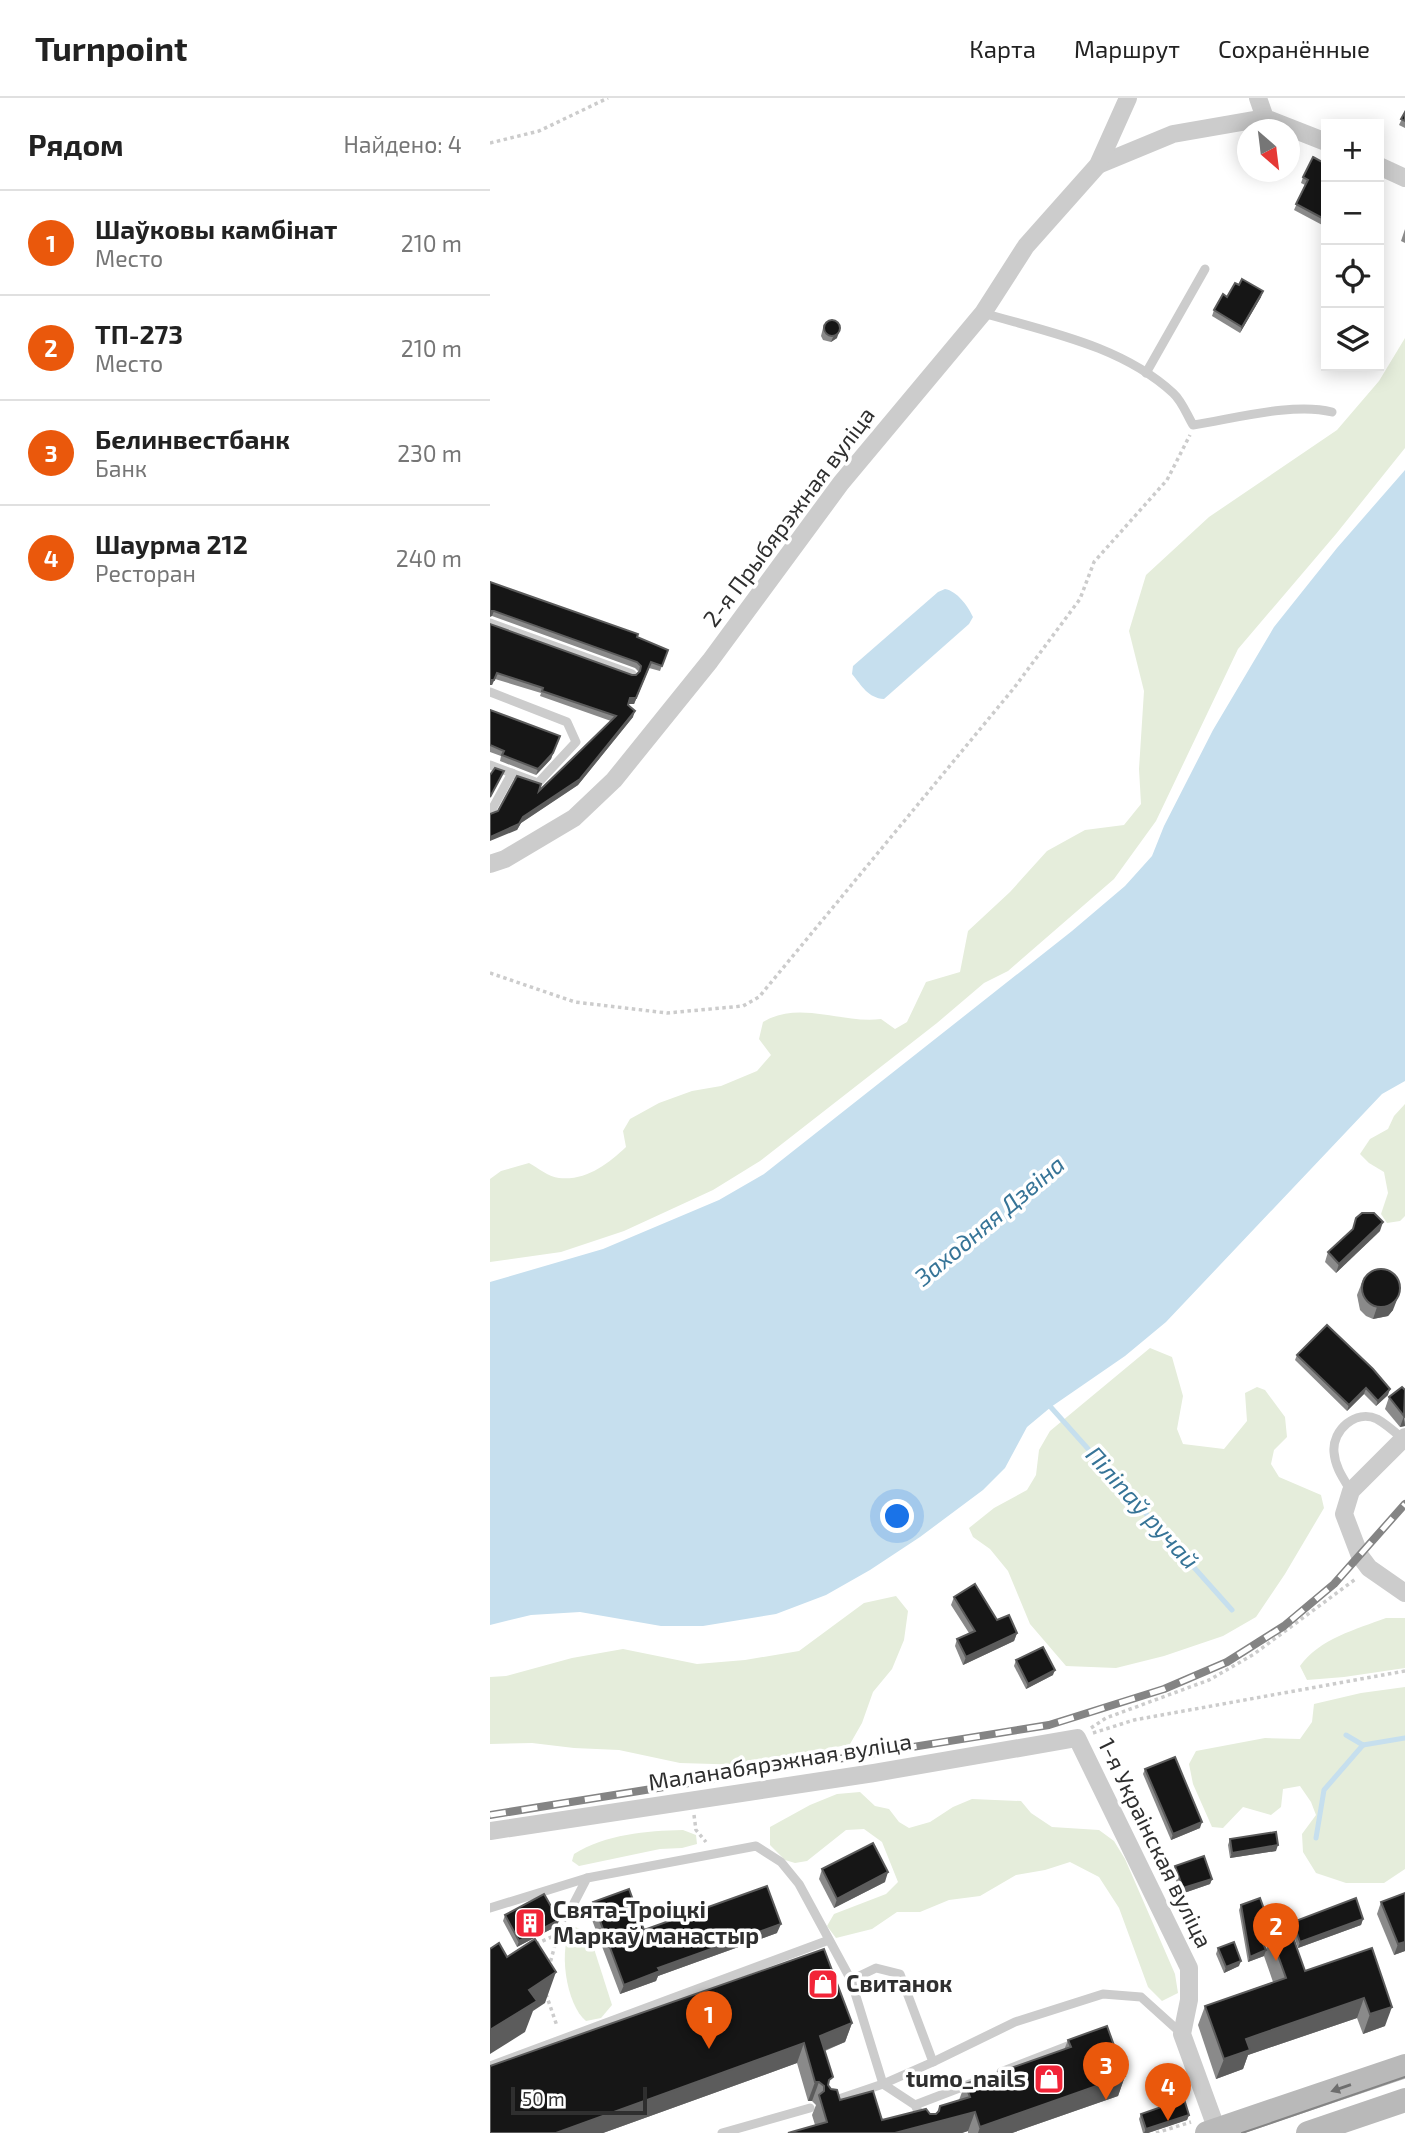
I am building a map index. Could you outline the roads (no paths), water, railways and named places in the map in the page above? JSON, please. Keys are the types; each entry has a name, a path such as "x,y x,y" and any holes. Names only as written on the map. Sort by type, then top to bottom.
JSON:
{"main road":[{"path":"1212,2131 1260,2125 1405,2066"},
{"path":"1308,2133 1405,2100"}],"street":[{"path":"1098,165 1128,98"},
{"path":"1258,98 1265,118"},
{"path":"1098,165 1173,134 1265,118 1321,140"},
{"name":"2-я Прыбярэжная вуліца","path":"490,864 505,859 574,818 614,780 710,661 841,483 983,313 1026,246 1098,165"},
{"path":"1384,168 1405,178"},
{"path":"1404,1438 1351,1491 1344,1514 1360,1556 1369,1569 1405,1593"},
{"name":"Маланабярэжная вуліца","path":"490,1831 874,1773 1077,1738"},
{"name":"1-я Украінская вуліца","path":"1077,1738 1189,1968 1189,2000 1182,2034"},
{"path":"1182,2034 1212,2131"}],"lane":[{"path":"1146,373 1205,269"},
{"path":"983,313 1080,342 1134,364 1175,395 1193,425 1279,411 1316,408 1332,412"},
{"path":"490,623 632,674"},
{"path":"490,692 566,722 576,742 538,783 490,765"},
{"path":"490,813 512,773"},
{"path":"1351,1491 1336,1467 1334,1448 1339,1432 1352,1419 1362,1415 1376,1419 1404,1438"},
{"path":"490,1909 587,1878 756,1846 781,1862 799,1884 851,1980 883,2084 915,2105 926,2127"},
{"path":"574,1903 587,1878"},
{"path":"490,2066 829,1940"},
{"path":"851,1980 876,1968 900,1974 933,2062"},
{"path":"828,2102 883,2084 1015,2022 1103,1994 1141,1997 1182,2034"},
{"path":"992,2076 1082,2041"},
{"path":"915,2105 979,2081"},
{"path":"722,2133 810,2108"}],"water":[{"name":"Заходняя Дзвіна","path":"1405,470 1405,1081 1382,1094 1166,1322 1125,1356 1051,1407 1027,1427 1005,1468 983,1490 870,1570 826,1595 776,1614 703,1626 661,1626 580,1612 531,1615 490,1625 490,1282 603,1249 719,1200 764,1174 1072,931 1125,886 1152,856 1164,826 1213,730 1274,627 1337,548"},
{"path":"945,589 958,596 968,608 973,617 969,624 884,699 869,694 852,674 853,666 938,592"}],"waterway":[{"name":"Піліпаў ручай","path":"1048,1404 1232,1610"},
{"name":"Піліпаў ручай","path":"1346,1735 1363,1745 1405,1738"},
{"path":"1316,1838 1324,1790 1363,1745"}],"tram line":[{"path":"1242,2133 1405,2077"}],"railway":[{"path":"490,1815 1049,1725 1164,1689 1227,1662 1284,1626 1334,1584 1405,1504"}],"place":[{"name":"Свята-Троіцкі Маркаў манастыр","path":"530,1923"},
{"name":"ТП-273","path":"1276,1961"},
{"name":"Свитанок","path":"823,1984"},
{"name":"Шаўковы камбінат","path":"709,2049"},
{"name":"tumo_nails","path":"1049,2079"},
{"name":"Белинвестбанк","path":"1106,2100"},
{"name":"Шаурма 212","path":"1168,2121"}]}
